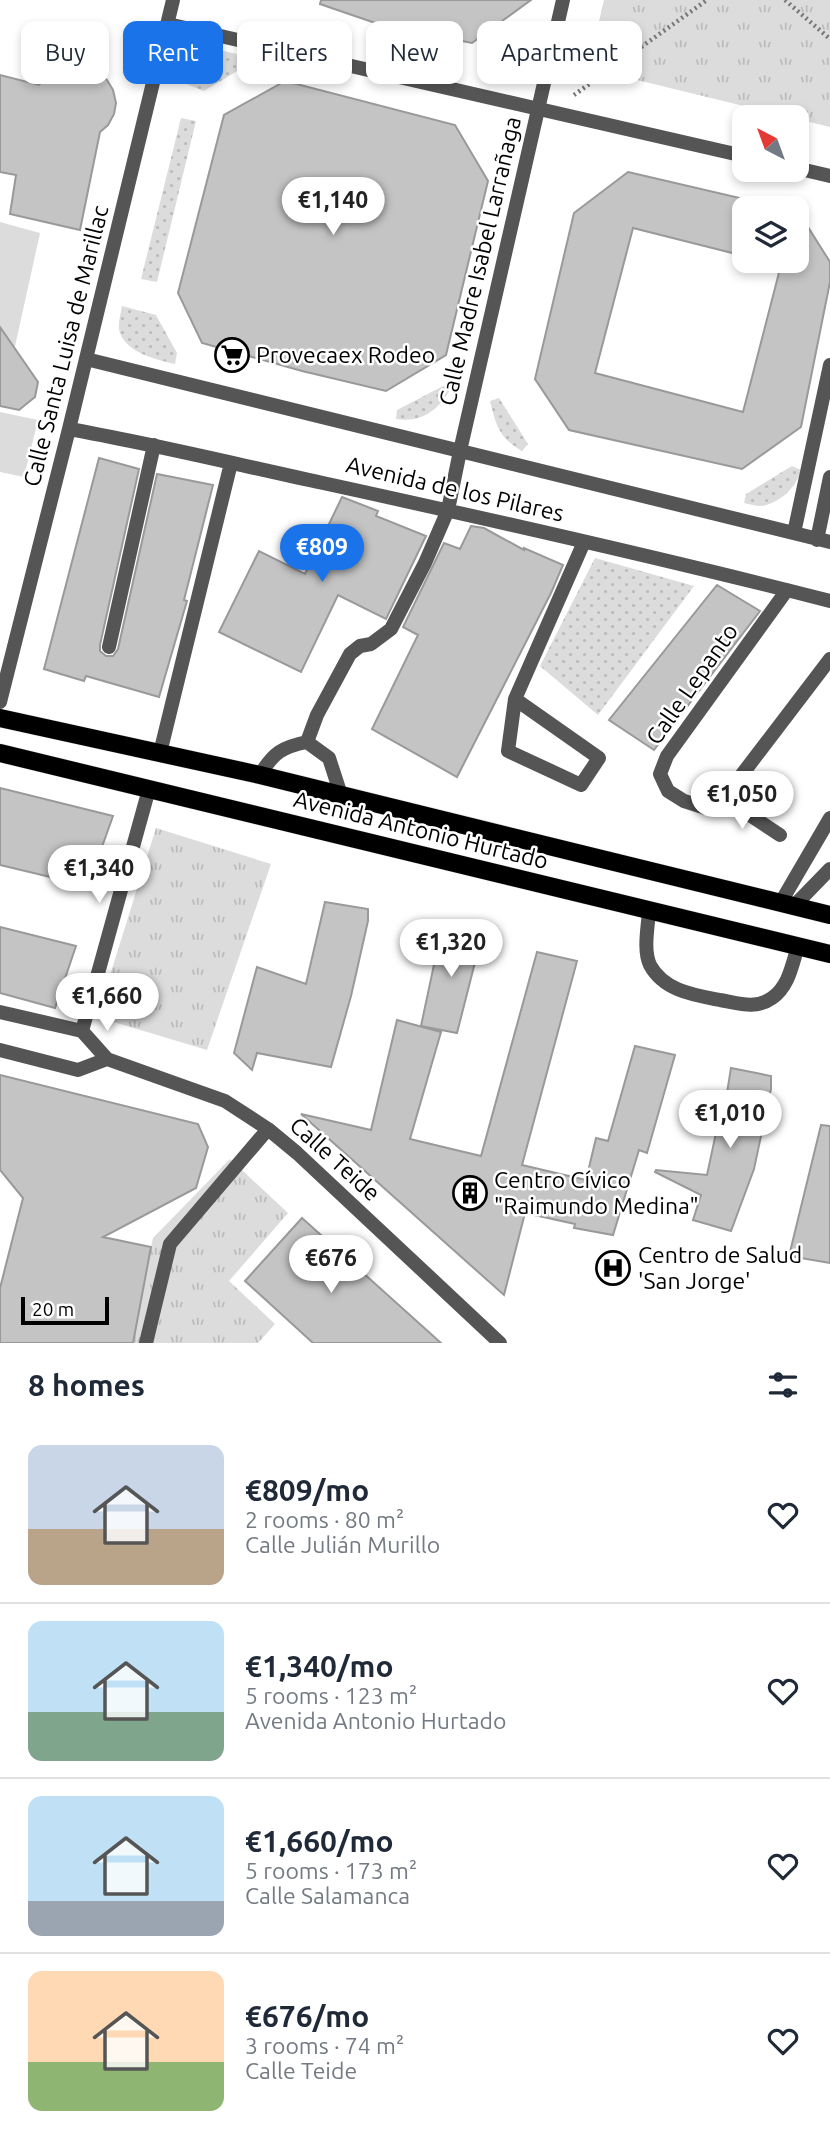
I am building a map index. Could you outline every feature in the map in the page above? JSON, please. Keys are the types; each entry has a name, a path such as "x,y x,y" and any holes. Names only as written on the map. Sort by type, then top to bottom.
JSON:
{"main road":[{"name":"Avenida Antonio Hurtado","path":"0,718 260,775 830,915"},
{"name":"Avenida Antonio Hurtado","path":"0,753 830,954"}],"street":[{"name":"Calle Santa Luisa de Marillac","path":"169,21 173,0"},
{"name":"Calle Madre Isabel Larrañaga","path":"307,742 317,716 350,654 360,646 371,644 391,629 448,510 460,451 545,111 564,0"},
{"path":"223,37 732,153"},
{"name":"Calle Santa Luisa de Marillac","path":"0,702 153,84"},
{"path":"809,171 830,176"},
{"name":"Avenida de los Pilares","path":"86,359 824,541"},
{"path":"794,533 830,365"},
{"name":"Avenida de los Pilares","path":"69,429 154,445 448,510 830,601"},
{"path":"109,647 154,445"},
{"path":"160,753 231,463"},
{"path":"824,541 830,477"},
{"path":"515,699 599,758 581,785 508,751 515,699 584,542"},
{"name":"Calle Lepanto","path":"724,798 706,808 684,802 668,791 660,774 667,755 787,590"},
{"path":"780,835 724,798 830,659"},
{"path":"260,775 270,758 289,746 307,742 330,758 341,795"},
{"path":"82,1031 149,789"},
{"path":"788,904 830,818"},
{"path":"788,904 830,869"},
{"path":"649,911 647,951 650,965 665,982 687,994 740,1005 758,1004 772,998 785,985 798,946"},
{"path":"0,1012 82,1031 107,1059 78,1070 0,1051"},
{"name":"Calle Teide","path":"107,1059 225,1101 268,1129 500,1343"},
{"path":"146,1343 170,1244 268,1129"}],"path":[{"path":"545,111 707,0"},
{"path":"785,0 830,39"}],"green space":[{"path":"604,0 830,0 830,127 809,122 809,105 740,105 642,81 642,21 599,21"},
{"path":"223,51 237,54 237,71 223,80"},
{"path":"186,84 216,84 204,91"},
{"path":"181,118 196,121 157,282 141,279"},
{"path":"0,222 40,233 14,351 0,348"},
{"path":"122,306 156,315 177,353 175,364 142,354 127,344 119,329"},
{"path":"447,384 451,388 435,409 422,417 396,419 397,410"},
{"path":"499,398 528,444 522,451 503,436 497,424 490,401"},
{"path":"0,412 38,420 24,477 0,472"},
{"path":"792,466 801,470 799,476 781,498 761,506 744,503 746,494"},
{"path":"595,558 694,586 598,715 540,666"},
{"path":"156,828 271,864 207,1050 97,1017"},
{"path":"230,1159 288,1213 229,1281 275,1324 258,1343 130,1343 153,1238"}],"building":[{"path":"321,0 531,0 502,21 477,21 477,39 472,43 463,41 463,21 369,21 320,4"},
{"path":"0,75 21,80 21,84 109,83 113,90 116,103 114,114 100,132 80,230 10,214 16,175 0,172"},
{"path":"280,84 297,84 455,125 488,181 446,355 386,391 202,343 178,293 224,115"},
{"path":"628,172 732,196 732,253 633,228 595,373 743,412 779,273 809,273 809,229 830,262 830,282 801,427 742,469 569,430 535,379 574,213"},
{"path":"0,327 38,382 35,397 19,410 0,406"},
{"path":"99,458 139,469 100,645 100,651 106,656 113,656 118,649 157,474 213,485 184,600 187,601 159,697 86,676 84,681 44,669"},
{"path":"342,497 378,511 376,516 426,536 386,619 338,595 301,672 219,632 259,551 305,574"},
{"path":"471,526 484,528 524,550 563,565 457,777 372,729 418,635 403,627 444,543 460,549"},
{"path":"717,585 760,611 654,750 609,720"},
{"path":"0,788 113,816 88,886 0,865"},
{"path":"325,902 368,909 368,921 351,996 331,1067 257,1053 252,1070 234,1053 257,967 306,984"},
{"path":"0,927 76,946 55,1008 0,993"},
{"path":"442,927 482,935 457,1033 421,1026"},
{"path":"537,952 577,961 522,1165 586,1180 596,1138 608,1141 635,1046 675,1055 647,1153 639,1150 613,1235 574,1228 575,1224 525,1213 504,1295 301,1114 371,1130 397,1020 441,1032 410,1139 481,1156"},
{"path":"731,1068 771,1076 771,1089 754,1169 731,1231 693,1220 701,1195 655,1172 707,1175 719,1119 709,1117 718,1092 727,1093"},
{"path":"0,1075 198,1124 208,1147 196,1188 103,1237 151,1247 133,1343 0,1343 0,1288 23,1198 0,1170"},
{"path":"821,1125 830,1126 830,1263 789,1256"},
{"path":"302,1218 441,1343 313,1343 245,1281"}],"place":[{"name":"Provecaex Rodeo","path":"232,355"},
{"name":"Centro Cívico \"Raimundo Medina\"","path":"470,1193"},
{"name":"Centro de Salud 'San Jorge'","path":"613,1268"}]}
